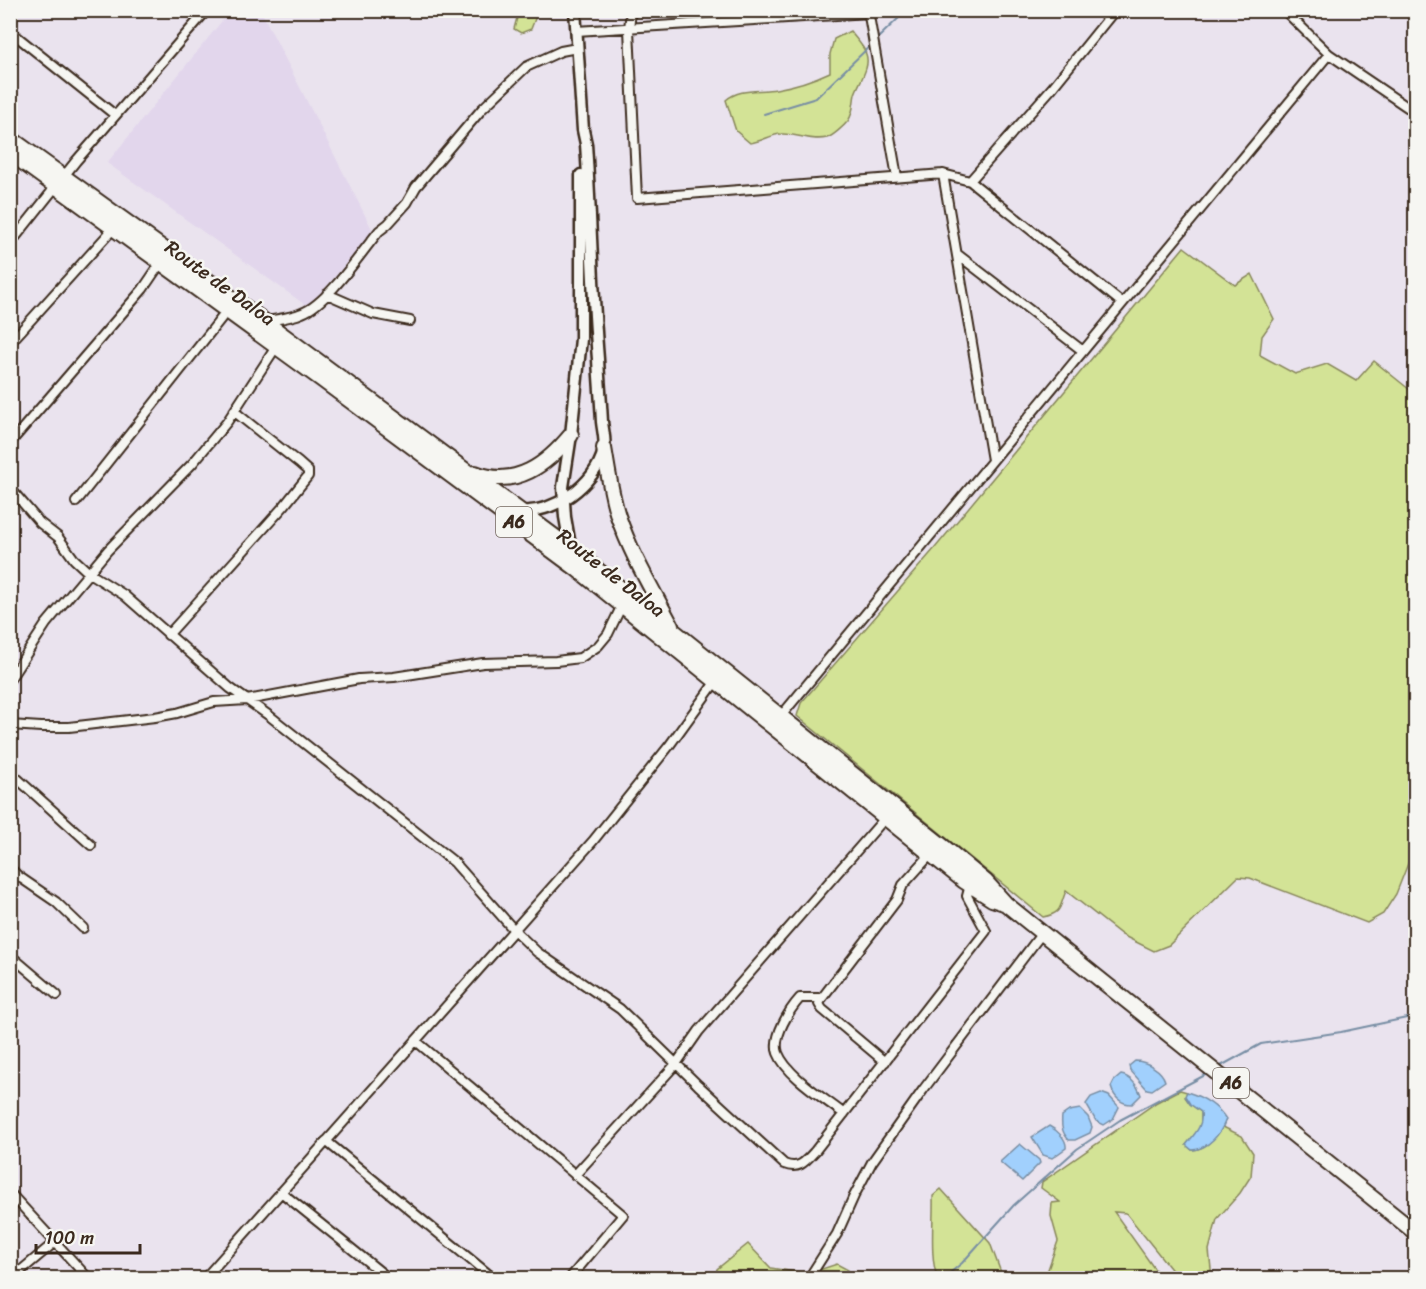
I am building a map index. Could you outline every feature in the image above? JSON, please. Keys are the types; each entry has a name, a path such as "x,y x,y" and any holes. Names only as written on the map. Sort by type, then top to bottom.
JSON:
{"highway":[{"name":"Route de Daloa","path":"10,138 113,229 577,569 970,885 992,900 1006,904"},
{"name":"Route de Daloa","path":"10,153 60,181 264,321 570,548 674,632"},
{"path":"464,469 485,477 500,478 524,474 549,459 571,435"},
{"path":"604,448 618,516 643,575 674,632"},
{"name":"A6","path":"674,632 986,882 1006,904 1416,1233"}],"main road":[{"path":"495,508 530,512 564,499 580,487 589,476 604,448 592,282 587,151 583,130 574,10"},
{"path":"577,569 570,548 563,487 581,339 580,157 583,130"}],"street":[{"path":"10,244 115,115 207,10"},
{"path":"631,10 629,29 637,198 943,174 970,181 1122,303"},
{"path":"970,181 1052,88 1115,10"},
{"path":"1284,10 1329,54 1416,112"},
{"path":"576,32 868,12 897,177"},
{"path":"10,32 115,115"},
{"path":"264,321 302,314 314,308 379,231 407,203 416,187 482,109 526,67 561,51 577,48"},
{"path":"781,716 1329,54"},
{"path":"943,174 992,460"},
{"path":"10,343 113,229"},
{"path":"957,254 1083,351"},
{"path":"10,443 143,289 160,264"},
{"path":"327,294 373,314 410,321"},
{"path":"76,502 227,311"},
{"path":"10,679 46,624 108,550 192,464 235,412 276,347"},
{"path":"168,635 284,506 308,476 308,471 299,463 235,412"},
{"path":"10,488 40,523 58,537 74,559 89,573 124,595 230,688 272,717 454,862 514,930 537,952 560,970 584,983 620,1009 778,1161 792,1167 804,1163 986,931 967,896 970,885"},
{"path":"10,725 41,728 155,717 177,714 214,702 247,700 325,684 437,671 483,663 580,658 598,646 608,634 621,605"},
{"path":"205,1278 593,841 669,746 716,681"},
{"path":"10,772 91,845"},
{"path":"575,1175 676,1064 699,1031 886,817"},
{"path":"885,1062 819,1004 897,900 903,885 931,854"},
{"path":"10,868 56,902 83,928"},
{"path":"809,1278 837,1234 872,1162 923,1090 1042,933"},
{"path":"10,955 57,995"},
{"path":"822,998 800,998 791,1008 782,1026 777,1050 795,1076 844,1114"},
{"path":"416,1041 623,1215 570,1278"},
{"path":"326,1141 493,1278"},
{"path":"281,1192 388,1278"},
{"path":"10,1193 88,1278"},
{"path":"12,1278 56,1242"}],"shaded area":[{"path":"230,11 261,11 373,231 311,305 304,304 107,163"}],"green space":[{"path":"516,11 538,11 531,29 521,33 514,29 518,14"},
{"path":"850,31 865,51 867,64 855,94 851,115 838,131 821,139 781,134 750,143 736,131 726,100 743,92 776,89 817,78 830,72 830,54 834,39"},
{"path":"1184,247 1235,285 1252,274 1274,319 1262,336 1260,355 1295,374 1327,364 1356,381 1374,361 1415,394 1416,859 1409,861 1396,894 1383,914 1367,923 1250,878 1238,877 1169,945 1154,951 1122,935 1066,891 1057,911 1043,917 797,716 801,703 935,548"},
{"path":"1180,1090 1187,1092 1185,1097 1201,1112 1201,1127 1186,1145 1192,1150 1202,1148 1223,1127 1242,1136 1253,1153 1251,1176 1240,1193 1217,1219 1209,1250 1212,1278 1178,1278 1126,1213 1114,1212 1161,1278 1042,1278 1046,1275 1058,1241 1051,1216 1052,1203 1060,1202 1041,1188 1042,1182 1157,1102"},
{"path":"941,1189 990,1243 1003,1278 938,1278 933,1251 933,1196"},
{"path":"748,1244 771,1268 807,1274 837,1264 848,1270 849,1278 715,1278 717,1269"}],"water":[{"path":"1135,1061 1153,1067 1161,1073 1165,1081 1152,1090 1147,1089 1130,1070 1129,1066"},
{"path":"1121,1075 1133,1082 1141,1095 1132,1104 1121,1101 1112,1091 1114,1081"},
{"path":"1187,1092 1209,1102 1226,1119 1213,1140 1203,1147 1192,1150 1186,1145 1200,1126 1201,1112 1190,1104 1185,1096"},
{"path":"1101,1093 1109,1096 1119,1107 1113,1119 1104,1125 1096,1121 1086,1104 1091,1097"},
{"path":"1080,1109 1088,1117 1092,1127 1090,1133 1075,1140 1069,1140 1062,1129 1062,1116 1069,1111"},
{"path":"1049,1126 1061,1135 1066,1145 1066,1148 1052,1158 1043,1155 1032,1137"},
{"path":"1020,1144 1040,1163 1022,1181 1000,1162"}],"waterway":[{"path":"876,40 907,10"},
{"path":"764,114 816,98 872,44"},
{"path":"1219,1067 1261,1044 1341,1032 1416,1016"},
{"path":"944,1278 962,1263 1014,1205 1077,1149 1120,1120 1209,1073"}]}
